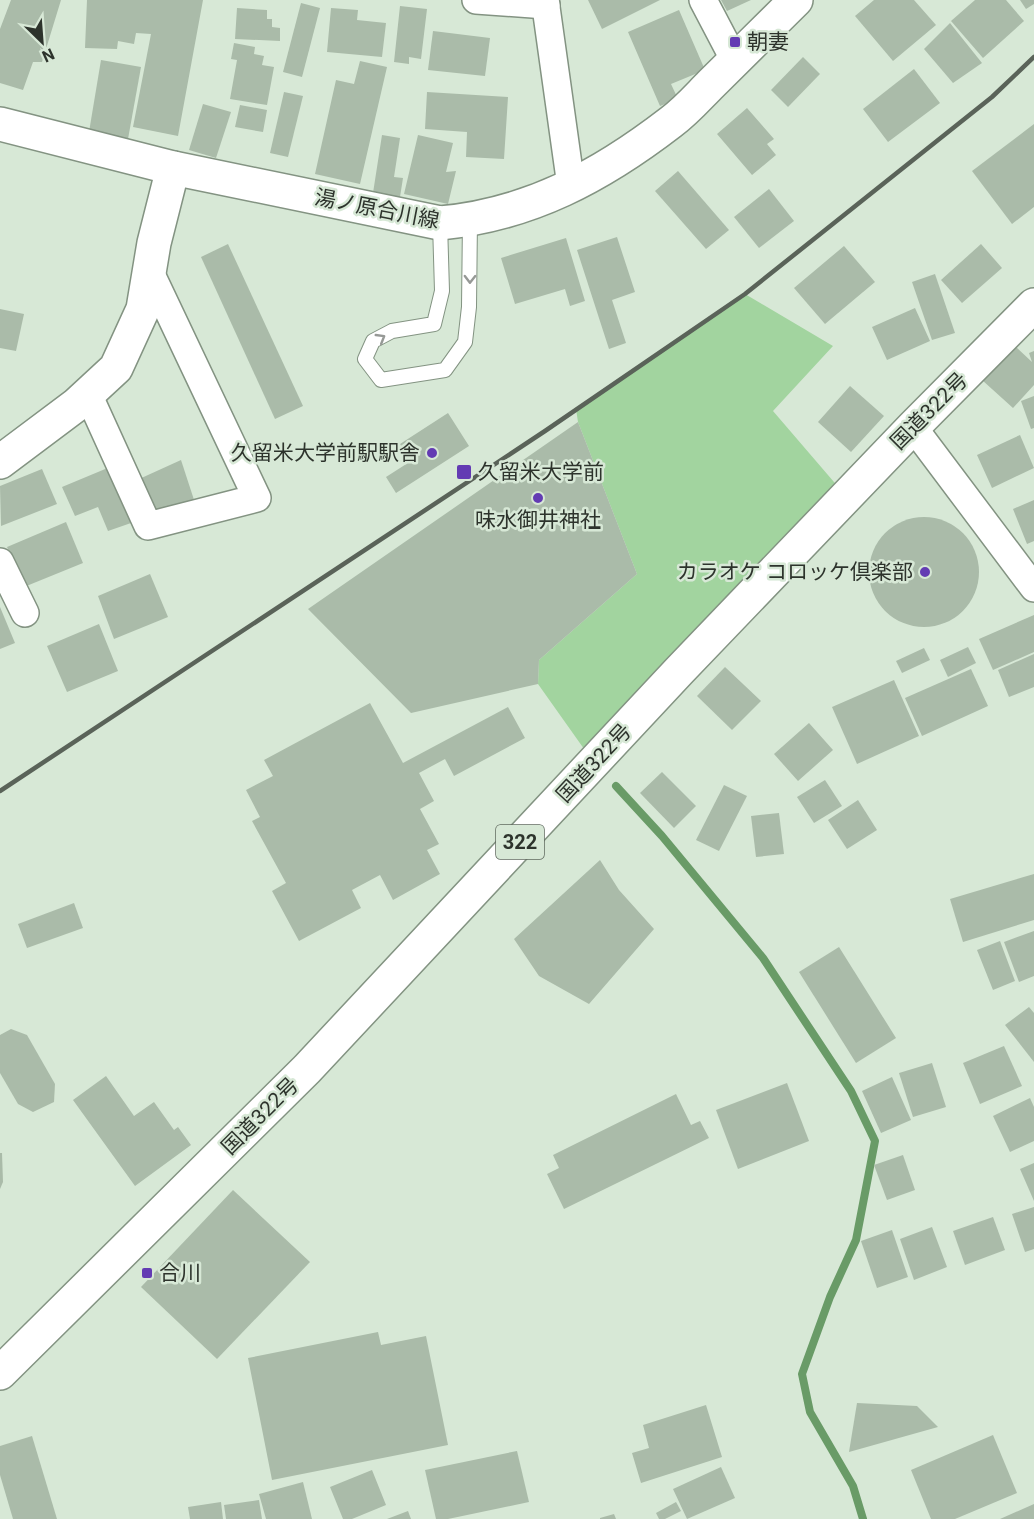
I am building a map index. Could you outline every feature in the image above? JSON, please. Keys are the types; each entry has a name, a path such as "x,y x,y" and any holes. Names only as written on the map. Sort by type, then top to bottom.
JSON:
{"main road":[{"name":"湯ノ原合川線","path":"0,124 173,168 455,222 526,206 608,166 673,121 796,0"},
{"path":"0,462 67,412 116,368 143,309 154,243 173,168"},
{"name":"国道322号","path":"0,1373 307,1069 679,671 913,427 1034,306"}],"street":[{"path":"476,0 545,2 571,186"},
{"path":"703,0 735,61"},
{"path":"88,394 148,526 257,498 149,270"},
{"path":"913,427 1034,588"},
{"path":"0,562 25,613"}],"lane":[{"path":"455,222 469,307 465,342 445,370 381,380 365,359 373,340 392,331 434,324 455,222"}],"green space":[{"path":"745,294 833,346 773,411 846,496 594,763 538,684 539,660 637,574 578,422 576,409"}],"building":[{"path":"11,0 61,0 42,62 33,62 23,90 0,83 0,29"},
{"path":"87,0 203,0 178,136 133,127 151,34 136,33 134,44 118,41 117,49 85,48"},
{"path":"588,0 660,0 602,29"},
{"path":"721,0 751,0 727,11"},
{"path":"874,0 914,0 936,25 893,61 855,16"},
{"path":"975,0 1006,0 1024,21 983,58 951,21"},
{"path":"1020,0 1034,0 1034,4 1026,9"},
{"path":"301,3 320,8 302,77 283,72"},
{"path":"400,6 427,9 421,59 409,57 409,64 394,62"},
{"path":"237,8 267,10 267,19 272,19 272,27 280,28 280,41 235,39"},
{"path":"331,8 358,10 357,20 386,23 382,57 327,52"},
{"path":"679,10 705,70 671,84 678,99 660,106 628,32"},
{"path":"950,23 982,63 953,83 924,49"},
{"path":"433,31 490,38 485,76 428,70"},
{"path":"234,43 255,47 254,54 264,56 262,65 274,67 267,105 230,99 237,60 231,59"},
{"path":"803,57 820,74 788,107 771,90"},
{"path":"101,60 141,67 128,139 89,132"},
{"path":"360,61 387,67 360,184 315,174 336,80 354,84"},
{"path":"914,69 940,103 888,142 863,109"},
{"path":"284,92 303,96 288,157 270,153"},
{"path":"427,92 508,97 504,159 466,157 467,132 425,129"},
{"path":"203,104 231,112 216,158 189,150"},
{"path":"240,105 267,110 263,132 235,127"},
{"path":"747,108 774,139 767,144 776,155 752,175 717,134"},
{"path":"1034,124 1034,207 1012,224 972,171"},
{"path":"382,135 400,138 394,177 403,178 400,197 373,193"},
{"path":"418,135 453,143 446,172 456,171 448,204 404,194"},
{"path":"678,171 729,230 706,249 655,191"},
{"path":"769,189 794,221 759,248 734,217"},
{"path":"617,237 635,292 612,300 626,343 609,349 577,250"},
{"path":"566,238 585,301 570,306 565,289 515,304 501,258"},
{"path":"228,244 303,406 275,419 201,257"},
{"path":"981,244 1002,268 962,303 941,280"},
{"path":"844,246 875,282 825,324 794,288"},
{"path":"935,274 955,333 932,340 912,282"},
{"path":"915,308 930,341 887,360 872,327"},
{"path":"0,309 24,314 16,351 0,348"},
{"path":"1014,345 1032,362 1029,353 1034,351 1034,385 1013,408 982,380"},
{"path":"850,386 884,416 851,452 818,422"},
{"path":"1034,396 1034,428 1031,429 1021,401"},
{"name":"久留米大学前駅駅舎","path":"448,413 469,446 396,493 386,477 411,461 400,444"},
{"name":"味水御井神社","path":"578,422 637,574 539,660 538,684 411,713 308,609"},
{"path":"1020,435 1034,468 992,488 977,455"},
{"path":"181,460 196,506 154,518 137,480"},
{"path":"110,467 131,523 108,531 98,507 75,516 62,487"},
{"path":"42,469 57,504 1,526 0,486"},
{"path":"1034,500 1034,541 1027,544 1013,509"},
{"name":"カラオケ コロッケ倶楽部","path":"924,517 945,521 963,533 975,551 979,572 975,593 963,611 945,623 924,627 903,623 885,611 873,593 869,572 873,551 885,533 903,521"},
{"path":"66,522 83,563 24,587 7,547"},
{"path":"150,574 168,617 114,639 98,596"},
{"path":"0,607 15,643 0,649"},
{"path":"1034,615 1034,652 993,670 979,639"},
{"path":"99,624 118,671 67,692 47,646"},
{"path":"968,647 976,663 948,677 940,660"},
{"path":"924,648 930,660 902,673 896,661"},
{"path":"1034,654 1034,687 1009,697 998,670"},
{"path":"725,667 761,701 732,730 697,696"},
{"path":"971,669 988,706 922,736 905,698"},
{"path":"894,680 919,736 857,764 832,707"},
{"path":"370,703 403,763 508,707 525,738 454,776 445,759 419,773 434,801 420,809 439,844 427,850 440,874 393,900 380,875 352,890 361,908 299,941 272,891 286,883 252,821 260,817 246,790 273,776 264,760"},
{"path":"809,723 833,750 798,781 774,754"},
{"path":"662,772 696,806 674,828 640,793"},
{"path":"825,780 842,806 814,823 797,797"},
{"path":"724,785 747,796 719,851 696,840"},
{"path":"858,800 877,830 847,849 828,820"},
{"path":"779,813 784,854 756,857 751,816"},
{"path":"600,860 619,890 654,929 589,1004 539,976 514,939"},
{"path":"1034,874 1034,920 963,942 950,899"},
{"path":"74,903 83,928 27,948 18,924"},
{"path":"1034,931 1034,976 1019,982 1004,942"},
{"path":"1000,941 1015,981 993,990 977,950"},
{"path":"839,947 896,1038 856,1063 799,972"},
{"path":"1029,1007 1034,1013 1034,1062 1005,1025"},
{"path":"11,1029 27,1035 55,1084 54,1102 33,1112 18,1104 0,1073 0,1035"},
{"path":"1004,1046 1022,1086 980,1104 963,1063"},
{"path":"932,1063 946,1107 913,1117 899,1073"},
{"path":"106,1076 134,1116 154,1102 174,1130 178,1127 191,1145 135,1186 73,1100"},
{"path":"892,1077 911,1120 881,1133 862,1091"},
{"path":"787,1083 809,1141 738,1169 716,1110"},
{"path":"676,1094 691,1125 700,1121 709,1138 564,1209 547,1174 559,1168 553,1155"},
{"path":"1030,1098 1034,1107 1034,1141 1010,1152 993,1116"},
{"path":"0,1153 2,1153 3,1182 0,1189"},
{"path":"903,1155 915,1190 887,1200 874,1165"},
{"path":"1034,1163 1034,1201 1020,1169"},
{"path":"233,1190 310,1262 217,1359 141,1287"},
{"path":"1034,1207 1034,1249 1025,1252 1012,1214"},
{"path":"993,1217 1005,1250 965,1265 953,1231"},
{"path":"932,1227 947,1267 914,1280 900,1239"},
{"path":"892,1230 908,1277 877,1288 861,1241"},
{"path":"378,1332 381,1345 426,1336 448,1445 272,1480 248,1358"},
{"path":"857,1403 917,1406 938,1427 849,1452"},
{"path":"706,1405 722,1457 641,1483 632,1453 649,1448 643,1425"},
{"path":"993,1435 1017,1493 955,1519 931,1519 911,1470"},
{"path":"32,1436 57,1519 13,1519 0,1475 0,1446"},
{"path":"517,1451 529,1502 448,1519 436,1519 425,1470"},
{"path":"721,1467 735,1498 687,1519 673,1489"},
{"path":"372,1470 386,1505 352,1519 343,1519 330,1487"},
{"path":"303,1482 312,1519 266,1519 259,1494"},
{"path":"259,1500 262,1519 226,1519 224,1505"},
{"path":"221,1502 223,1519 190,1519 188,1507"},
{"path":"676,1502 681,1511 665,1519 659,1519 656,1513"},
{"path":"1034,1504 1034,1519 1000,1519"},
{"path":"408,1511 411,1519 387,1519"},
{"path":"614,1514 616,1519 600,1519 600,1518"}],"waterway":[{"path":"616,786 662,836 763,958 851,1091 875,1141 856,1240 830,1297 802,1374 810,1412 853,1486 863,1519"}],"railway":[{"path":"0,791 545,431 745,294 992,97 1034,57"}],"place":[{"name":"朝妻","path":"735,42"},
{"name":"久留米大学前駅駅舎","path":"432,453"},
{"name":"久留米大学前","path":"464,472"},
{"name":"味水御井神社","path":"538,498"},
{"name":"カラオケ コロッケ倶楽部","path":"925,572"},
{"name":"合川","path":"147,1273"}]}
